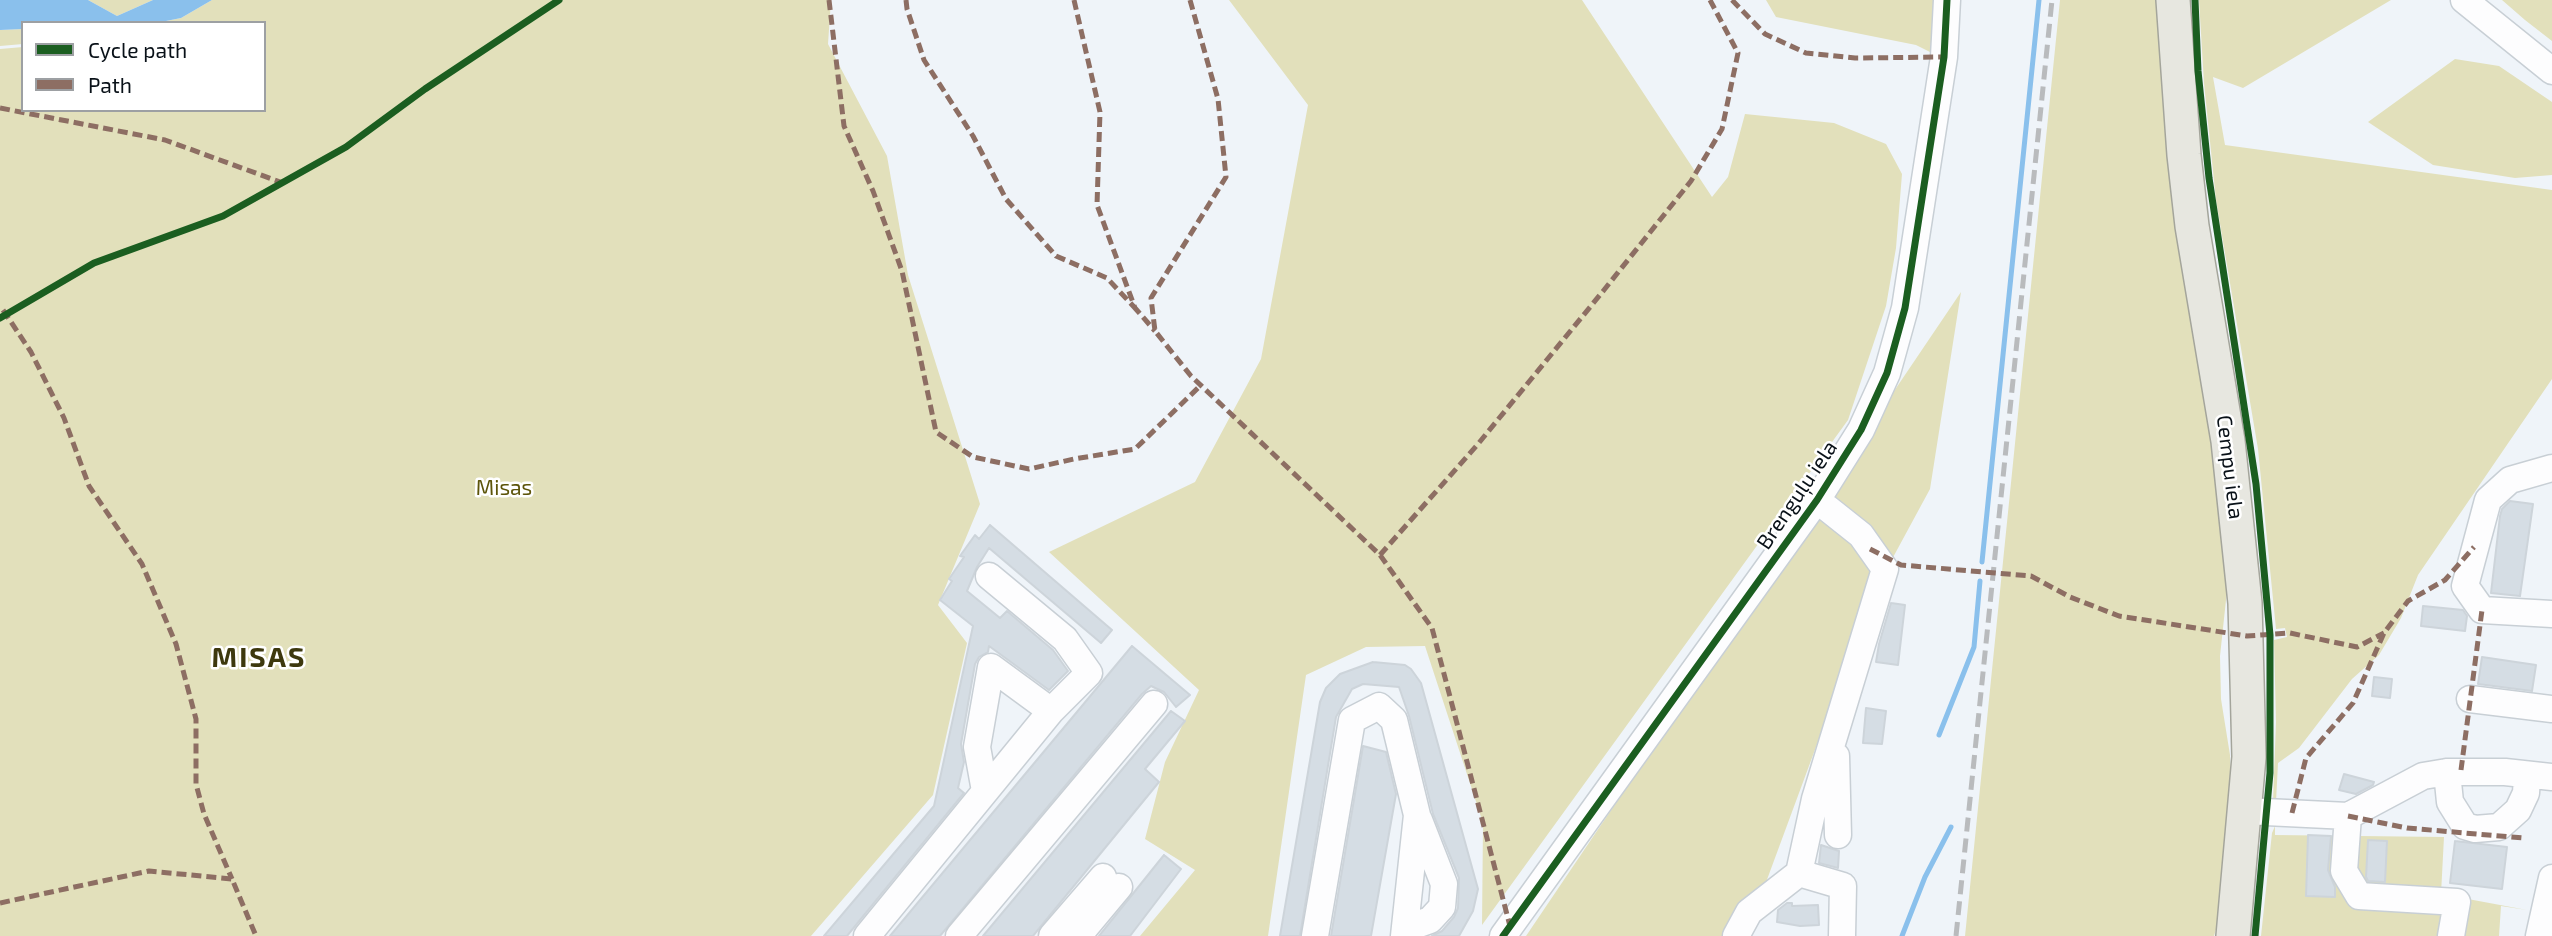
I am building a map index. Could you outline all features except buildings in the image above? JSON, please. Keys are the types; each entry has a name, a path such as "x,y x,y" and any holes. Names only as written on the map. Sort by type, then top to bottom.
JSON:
{"main road":[{"name":"Cempu iela","path":"2173,0 2192,226 2228,441 2245,603 2249,757 2233,936"}],"street":[{"name":"Brenguļu iela","path":"1503,936 1817,500 1861,430 1887,373 1905,308 1944,57 1947,0"},
{"path":"2464,0 2552,71"},
{"path":"2552,468 2510,481 2488,500 2465,586 2482,610 2552,614"},
{"path":"1736,936 1749,912 1799,873 1815,799 1885,569 1861,536 1817,500"},
{"path":"867,936 1051,711 1088,673 1065,639 989,576"},
{"path":"985,791 976,747 991,667 1051,711"},
{"path":"2470,699 2552,709"},
{"path":"959,936 1154,704"},
{"path":"1315,936 1352,720 1379,706 1394,720 1418,815 1405,932"},
{"path":"1835,733 1838,835"},
{"path":"2245,811 2348,816 2423,776 2461,770 2539,776"},
{"path":"2447,772 2451,802 2465,826 2475,829 2498,827 2518,810 2526,793 2539,776"},
{"path":"2348,816 2344,872 2359,896 2457,902 2451,936"},
{"path":"1799,873 1843,886 1842,936"},
{"path":"2539,936 2552,877"},
{"path":"1052,936 1111,882 1078,936"}],"green space":[{"path":"88,0 153,0 117,16"},
{"name":"Misas","path":"212,0 831,0 828,44 887,156 908,275 980,504 938,605 967,643 933,795 811,936 0,936 0,49 21,47 21,112 266,112 266,21 166,21 181,18"},
{"path":"1229,0 1582,0 1712,197 1728,177 1745,114 1834,123 1886,144 1902,174 1896,248 1886,306 1848,420 1482,925 1483,823 1425,646 1366,647 1306,675 1268,936 1140,936 1195,870 1145,839 1165,762 1199,690 1049,552 1195,482 1261,359 1308,105"},
{"path":"1766,0 1935,0 1930,52 1916,45 1776,17"},
{"path":"2060,0 2158,0 2164,116 2209,403 2229,572 2220,656 2221,699 2230,755 2232,801 2220,916 2214,936 1965,936"},
{"path":"2199,0 2391,0 2243,88 2213,77 2225,145 2552,190 2552,379 2418,575 2401,618 2379,655 2352,679 2299,748 2278,763 2276,802 2273,802 2276,722 2274,640 2287,637 2285,628 2276,629 2258,449 2216,200"},
{"path":"2502,0 2552,0 2552,41 2525,20"},
{"path":"21,29 21,44 0,46 0,30"},
{"path":"2455,59 2499,66 2552,102 2552,175 2515,178 2433,165 2368,122"},
{"path":"1961,292 1930,489 1871,598 1765,885 1729,936 1526,936"},
{"path":"2275,826 2275,835 2444,837 2441,894 2527,910 2501,906 2499,936 2261,936"}],"water":[{"path":"0,0 88,0 117,16 153,0 212,0 181,18 166,21 21,21 21,29 0,30"}],"waterway":[{"path":"1982,562 2039,0"},
{"path":"1939,735 1974,647 1980,581"},
{"path":"1902,936 1925,877 1951,827"}],"railway":[{"path":"1956,936 2052,0"}],"marked path":[{"path":"829,0 844,126 873,191 902,271 936,432 973,457 1029,469 1135,449 1201,385"},
{"path":"906,0 924,60 973,136 1006,199 1056,256 1107,278 1135,308"},
{"path":"1074,0 1100,112 1097,205 1135,308 1155,331"},
{"path":"1190,0 1218,99 1226,177 1151,298 1155,331 1191,376 1380,555 1432,628 1510,926"},
{"path":"1380,555 1478,444 1604,290 1691,181 1722,129 1738,53 1710,0"},
{"path":"1732,0 1765,34 1806,53 1855,58 1944,57"},
{"path":"0,108 165,140 283,183"},
{"path":"3,310 31,352 64,418 89,486 142,564 176,644 196,719 196,784 204,814 232,879"},
{"path":"2292,813 2306,758 2353,703 2384,633 2408,601 2445,580 2474,547"},
{"path":"1870,549 1901,565 2031,576 2070,597 2119,616 2247,636 2290,633 2357,647 2384,633"},
{"path":"2461,770 2482,610"},
{"path":"2348,816 2407,828 2523,838"},
{"path":"0,903 149,871 232,879 256,936"}],"cycle path":[{"path":"0,318 94,263 223,216 346,147 425,89 559,0"},
{"path":"1503,936 1817,500 1861,430 1887,373 1905,308 1944,57 1947,0"},
{"path":"2195,0 2198,71 2209,178 2256,484 2270,635 2270,773 2255,936"}],"district":[{"name":"MISAS","path":"259,658"}]}
